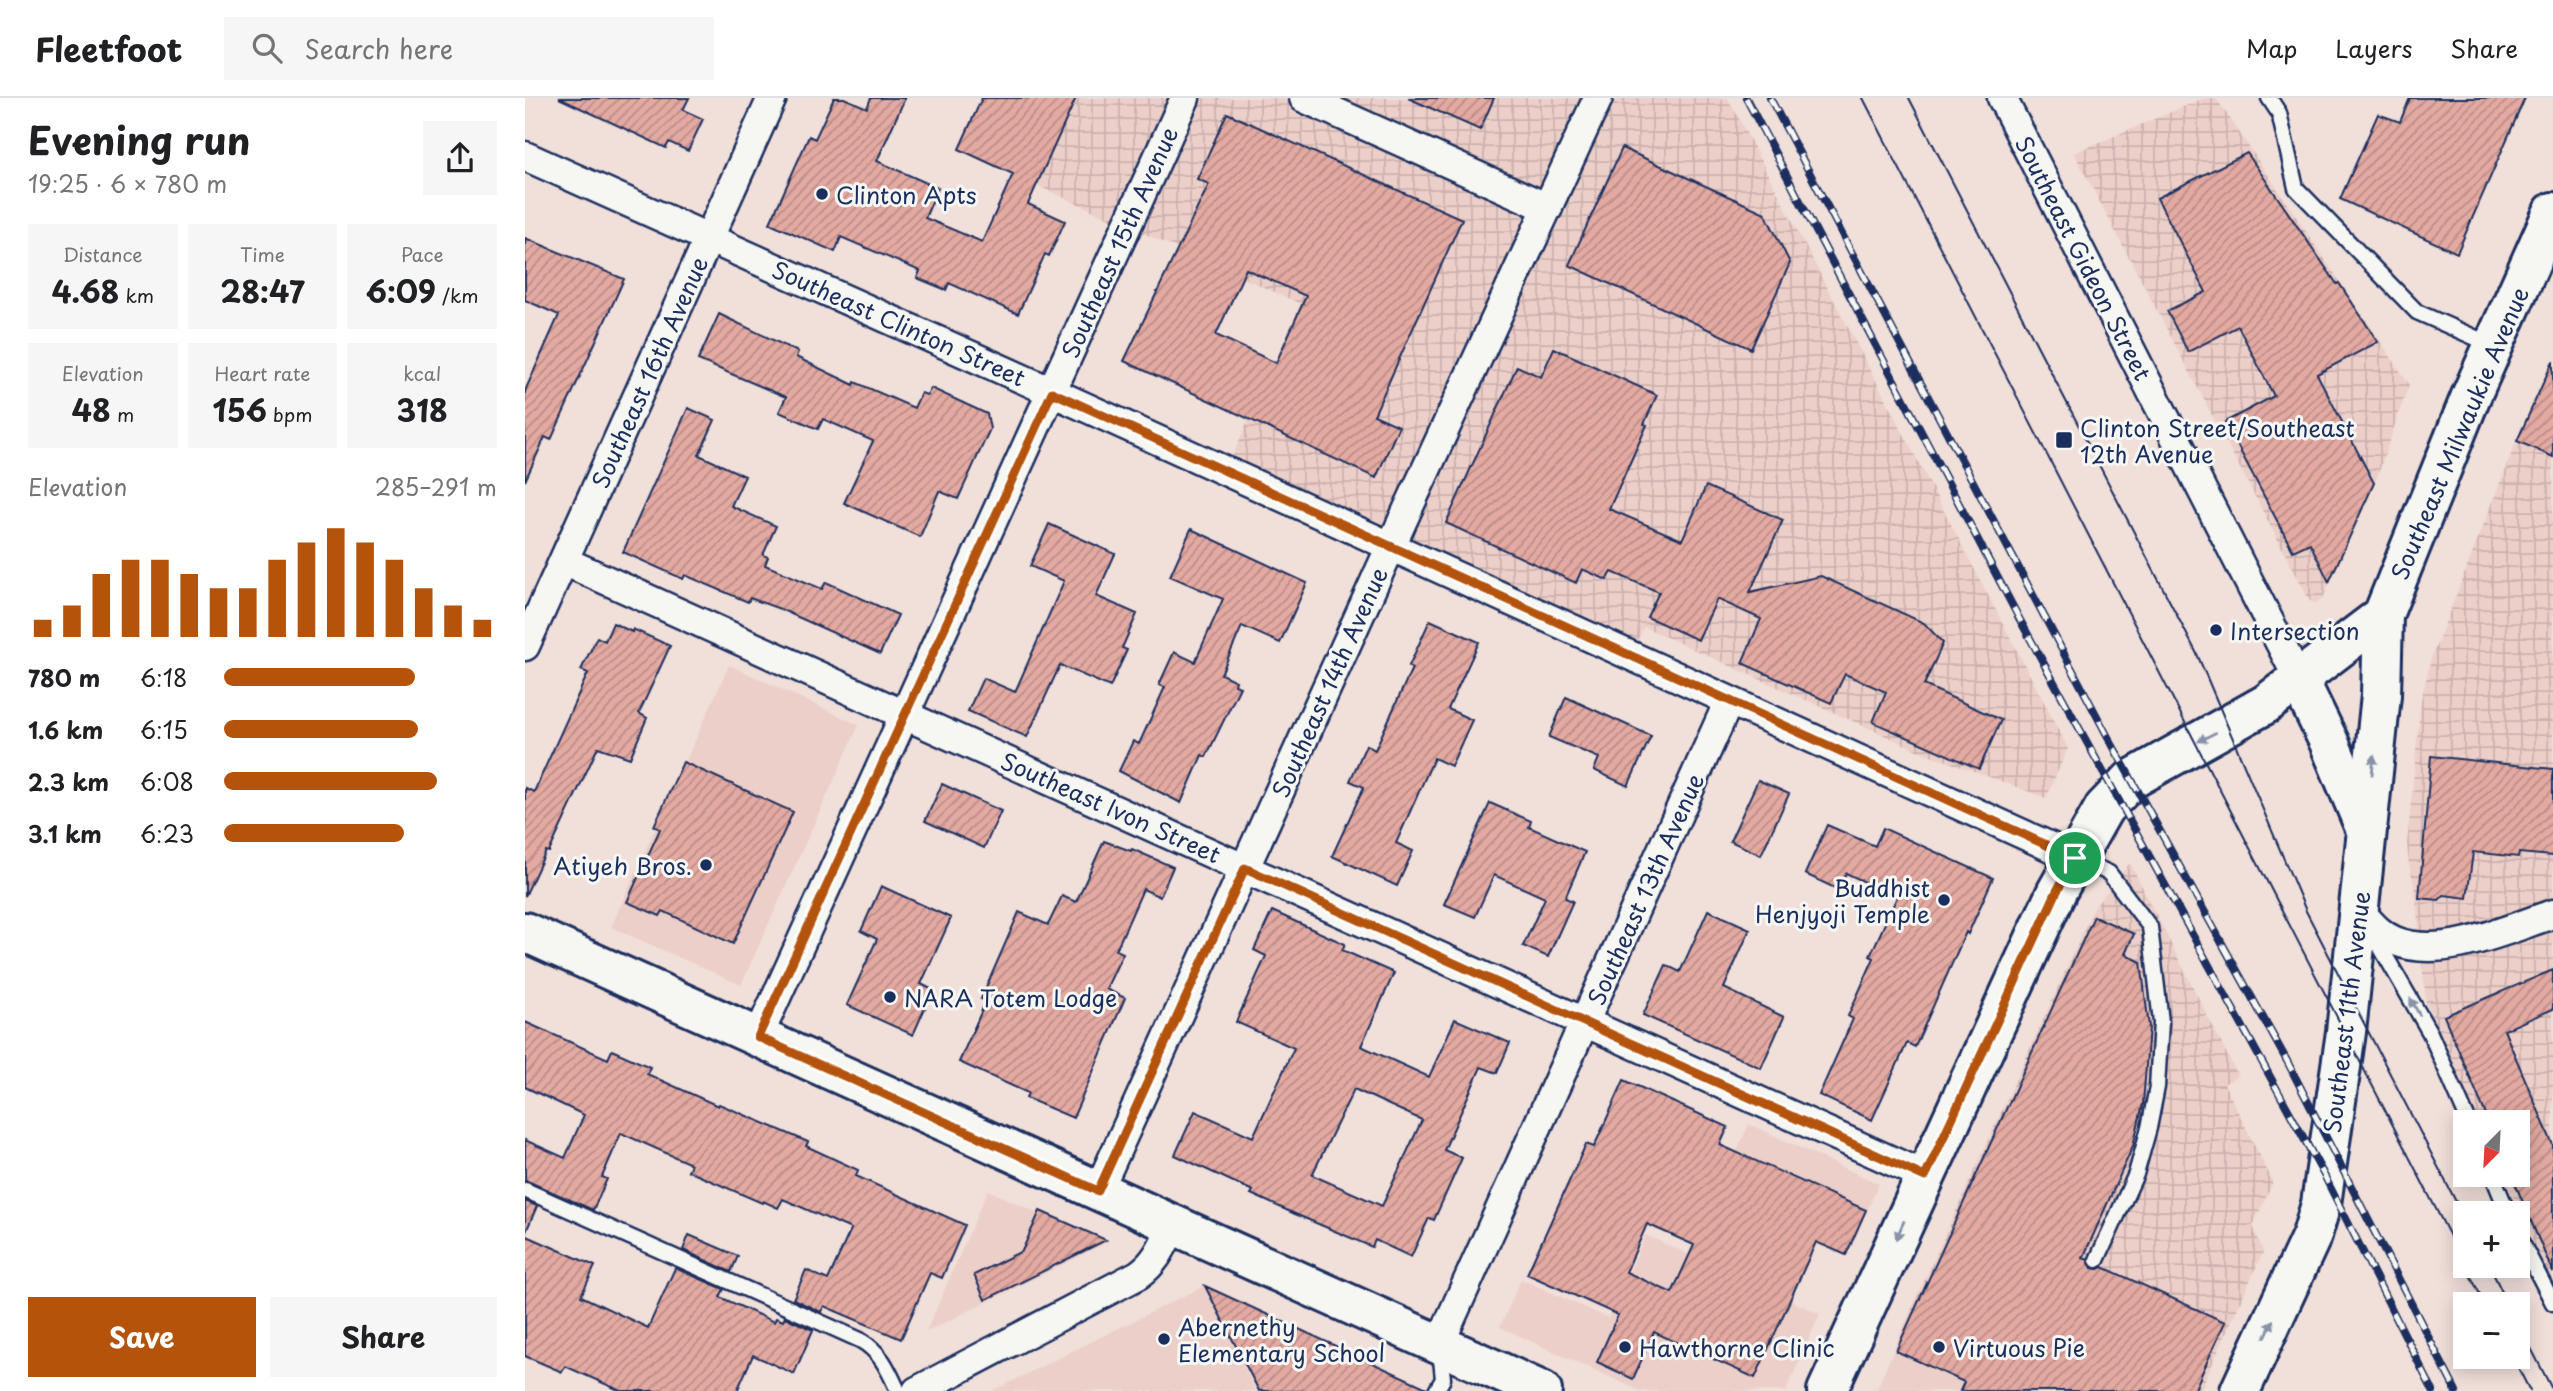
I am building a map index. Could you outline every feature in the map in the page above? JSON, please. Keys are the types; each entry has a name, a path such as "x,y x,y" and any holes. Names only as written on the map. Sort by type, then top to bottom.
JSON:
{"main road":[{"name":"Southeast Milwaukie Avenue","path":"2383,615 2493,346 2542,267 2553,212"},
{"path":"1827,1391 2057,891 2104,808 2132,779 2266,704 2383,615"},
{"name":"Southeast 11th Avenue","path":"2240,1391 2312,1236 2321,1204 2344,1045 2367,833 2381,695 2383,615"},
{"path":"2299,680 2329,742 2367,833"},
{"path":"525,932 1542,1391"}],"street":[{"name":"Southeast 16th Avenue","path":"525,646 772,98"},
{"name":"Southeast 15th Avenue","path":"758,1037 1185,98"},
{"path":"1304,98 1548,208"},
{"name":"Southeast 14th Avenue","path":"1098,1191 1598,98"},
{"name":"Southeast Gideon Street","path":"2002,98 2299,680"},
{"name":"Southeast Clinton Street","path":"525,156 710,237 2075,858"},
{"name":"Southeast Ivon Street","path":"564,561 1925,1177"},
{"name":"Southeast 13th Avenue","path":"1439,1345 1729,701"},
{"path":"2358,909 2376,929 2395,941 2442,946 2477,939 2553,914"},
{"path":"917,1391 1151,1267 1173,1225"}],"lane":[{"path":"2269,98 2279,113 2296,188 2417,312 2493,346"},
{"path":"2075,858 2109,873 2150,928 2161,1022 2157,1087 2149,1128 2136,1174 2097,1259"},
{"path":"2358,909 2430,1033 2464,1110"},
{"path":"525,1190 860,1340 872,1347 882,1358 898,1391"},
{"path":"2530,1258 2553,1303"},
{"path":"1436,1391 1443,1379 1439,1345"}],"shaded area":[{"path":"982,98 1728,98 2068,748 2046,798 1917,750 1644,627 1632,650 1228,466 1301,304 958,150"},
{"path":"2204,98 2216,98 2409,384 2375,483 2323,598 2315,603 2310,601 2074,153"},
{"path":"2553,359 2553,1286 2530,1234 2530,1201 2515,1201 2509,1187 2531,1186 2531,1110 2474,1110 2426,1003 2415,889 2407,844 2421,700 2431,659 2516,442"},
{"path":"729,665 859,725 741,985 611,927"},
{"path":"2130,863 2238,1076 2224,1084 2272,1184 2253,1226 2263,1252 2200,1391 2023,1391 2034,1366 1911,1310 2094,908"},
{"path":"1749,1124 1879,1184 1846,1256 1716,1197"},
{"path":"988,1190 1104,1244 926,1332"},
{"path":"1646,1235 1820,1314 1786,1391 1640,1391 1500,1327 1521,1279 1608,1318"},
{"name":"Abernethy Elementary School","path":"1204,1286 1256,1391 992,1391"},
{"path":"1911,1310 2034,1366 2023,1391 1876,1391"}],"building":[{"path":"559,98 689,98 683,110 703,119 688,151 669,142 666,148"},
{"path":"834,98 844,98 867,108 871,98 905,98 877,161 938,188 925,218 982,242 1013,174 959,149 982,98 1076,98 1028,204 1065,221 1049,256 1045,254 1018,314 949,283 946,290 917,278 920,271 841,237 835,252 770,223 809,136 815,139"},
{"path":"1408,98 1494,98 1480,130"},
{"path":"2410,98 2525,98 2457,253 2340,199 2378,114 2400,122"},
{"path":"1227,113 1462,219 1374,415 1399,426 1376,478 1124,361 1209,184 1197,179","holes":["1246,269 1306,296 1276,363 1216,335"]},
{"path":"1622,148 1765,213 1790,263 1751,349 1569,265"},
{"path":"2247,153 2378,342 2317,374 2374,483 2329,582 2310,543 2293,551 2225,422 2274,396 2238,326 2188,352 2167,311 2206,292 2157,198"},
{"path":"525,238 624,279 551,440 545,437 525,481 525,391 559,315 525,300"},
{"path":"719,314 798,352 796,357 854,385 855,382 914,408 921,393 927,395 931,388 987,414 990,429 958,499 939,491 920,537 844,503 873,441 823,419 818,429 779,412 786,397 698,360"},
{"path":"1554,348 1657,395 1644,424 1647,425 1609,509 1682,540 1706,486 1783,520 1750,592 1821,576 1924,623 1943,643 1924,685 2001,720 1979,769 1873,722 1886,692 1845,674 1831,703 1742,663 1761,619 1717,599 1698,640 1647,617 1659,592 1612,572 1607,580 1582,569 1576,583 1446,523 1517,366 1541,377"},
{"path":"2553,361 2553,457 2517,441"},
{"path":"688,408 715,420 699,455 745,476 731,506 776,526 763,555 768,557 765,565 822,589 826,582 898,615 880,654 780,609 750,598 748,602 685,575 683,579 623,552"},
{"path":"1049,524 1115,554 1096,596 1137,614 1122,648 1127,650 1110,687 1060,665 1027,737 968,711 983,678 1015,692 1064,581 1030,566"},
{"path":"1191,529 1307,583 1280,643 1242,626 1221,674 1236,681 1235,685 1240,687 1206,757 1202,755 1181,803 1119,771 1133,741 1139,744 1165,687 1159,685 1174,652 1195,662 1223,599 1170,576"},
{"path":"1430,620 1479,642 1448,709 1472,720 1451,766 1434,758 1396,843 1413,851 1397,886 1332,856 1364,787 1350,781 1366,745 1375,750 1412,668 1409,666"},
{"path":"613,623 670,646 639,713 647,718 630,758 598,747 549,852 546,851 525,896 525,788 534,792 588,673 581,670 597,637 605,641"},
{"path":"1566,697 1651,736 1628,786 1594,770 1599,758 1549,737"},
{"path":"2431,756 2553,769 2553,856 2519,853 2518,857 2473,852 2467,898 2444,895 2439,900 2419,898"},
{"name":"Atiyeh Bros.","path":"683,762 793,812 733,944 663,911 660,916 627,902 660,829 654,826"},
{"path":"1758,780 1789,794 1761,855 1730,841"},
{"path":"942,784 1001,811 984,848 925,821"},
{"path":"1490,803 1531,821 1529,827 1585,852 1565,898 1573,901 1548,957 1523,946 1545,898 1494,875 1475,917 1444,904"},
{"path":"1827,825 1875,846 1883,828 1993,878 1915,1047 1907,1043 1872,1120 1819,1095 1853,1019 1848,1016 1874,958 1870,956 1897,897 1846,873 1839,890 1805,874"},
{"path":"1104,841 1131,851 1132,849 1173,867 1160,897 1143,889 1116,950 1123,953 1106,989 1125,998 1073,1118 1026,1098 1028,1093 959,1062 986,1001 981,999 1019,912 1048,925 1062,896 1076,902"},
{"path":"881,886 951,918 921,984 933,990 913,1035 847,1005 877,939 861,931"},
{"path":"1708,910 1750,929 1724,988 1784,1017 1761,1068 1643,1015 1666,965 1680,972"},
{"path":"1272,911 1345,944 1342,950 1394,973 1361,1046 1429,1077 1455,1019 1510,1043 1497,1073 1481,1067 1444,1150 1462,1158 1434,1220 1429,1218 1411,1257 1375,1240 1372,1247 1295,1214 1251,1194 1253,1191 1175,1155 1195,1111 1253,1137 1294,1048 1236,1022 1266,956 1254,950","holes":["1354,1089 1422,1120 1382,1206 1312,1175"]},
{"path":"2094,916 2134,934 2125,954 2141,962 2149,1027 2143,1104 2133,1146 2083,1258 2088,1260 2092,1268 2103,1267 2225,1322 2194,1391 1960,1391 1964,1382 1896,1351"},
{"path":"2553,970 2553,1009 2504,1030 2553,1145 2553,1273 2530,1219 2530,1201 2522,1201 2517,1187 2531,1186 2531,1110 2484,1110 2444,1016"},
{"path":"525,1022 608,1059 612,1050 650,1067 647,1074 808,1142 806,1146 858,1170 856,1176 965,1225 942,1278 930,1273 901,1339 824,1306 821,1312 793,1299 806,1270 828,1280 851,1229 783,1199 778,1208 763,1201 762,1203 688,1171 691,1164 621,1133 602,1177 607,1179 593,1210 525,1180 525,1140 565,1158 584,1115 525,1087"},
{"path":"1624,1080 1728,1127 1720,1145 1866,1210 1846,1255 1816,1242 1755,1378 1654,1332 1633,1379 1597,1362 1618,1315 1527,1274 1586,1144 1594,1147","holes":["1647,1224 1694,1245 1672,1293 1626,1272"]},
{"path":"525,1201 537,1206 525,1234"},
{"path":"1040,1211 1106,1240 985,1300 974,1275 1022,1251"},
{"path":"525,1235 595,1266 581,1296 648,1328 675,1268 724,1289 720,1297 774,1322 776,1318 783,1321 785,1317 813,1330 794,1374 753,1355 737,1391 621,1391 565,1366 562,1372 525,1356"},
{"path":"689,1235 738,1256 731,1272 683,1250"},
{"path":"1205,1286 1427,1388 1426,1391 1259,1391"}],"tram line":[{"path":"1863,98 2479,1292"},
{"path":"1909,98 2197,654 2306,911 2456,1201"},
{"path":"2495,1278 2502,1292"},
{"path":"2530,1346 2553,1391"},
{"path":"2519,1369 2530,1391"}],"railway":[{"path":"1746,98 2020,620 2325,1177 2433,1391"},
{"path":"1770,98 2107,735 2287,1061 2456,1391"}],"place":[{"name":"Clinton Apts","path":"822,194"},
{"name":"Clinton Street/Southeast 12th Avenue","path":"2064,440"},
{"name":"Intersection","path":"2216,630"},
{"name":"Atiyeh Bros.","path":"706,865"},
{"name":"Buddhist Henjyoji Temple","path":"1944,900"},
{"name":"NARA Totem Lodge","path":"890,997"},
{"name":"Abernethy Elementary School","path":"1164,1339"},
{"name":"Hawthorne Clinic","path":"1625,1347"},
{"name":"Virtuous Pie","path":"1939,1347"}],"route":[{"path":"1052,392 2075,858 2057,891 1925,1177 1245,868 1098,1191 758,1037 1052,392"}]}
